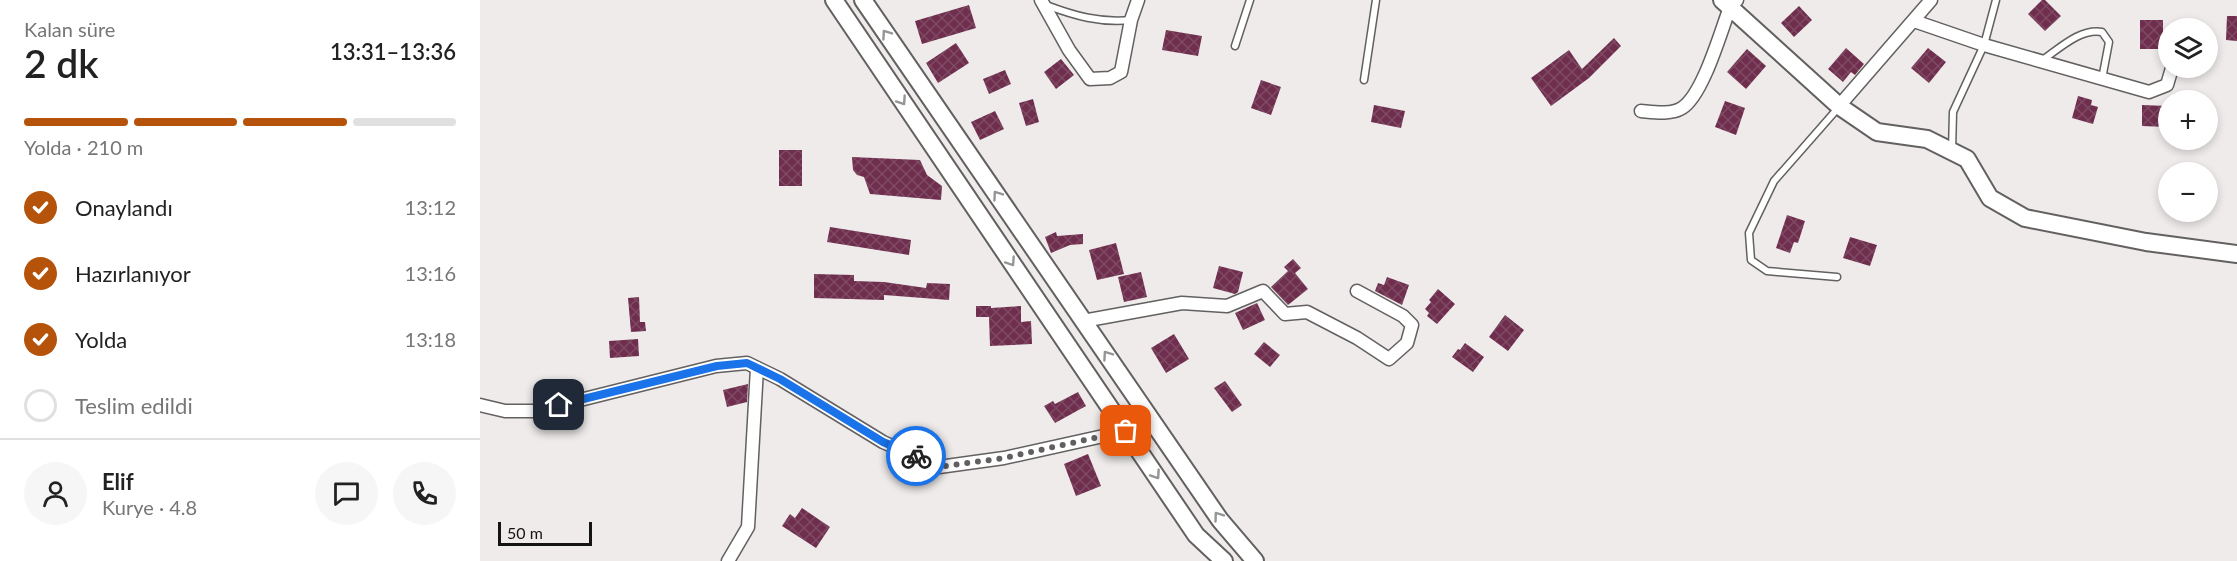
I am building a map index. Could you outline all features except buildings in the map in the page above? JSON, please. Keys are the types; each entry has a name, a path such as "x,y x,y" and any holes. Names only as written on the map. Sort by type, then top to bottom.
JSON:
{"main road":[{"path":"834,0 1196,535 1224,561"},
{"path":"863,0 1220,520 1255,561"},
{"path":"1730,2 1839,106 1877,132 1927,139 1967,159 1990,198 2025,218 2145,242 2237,254"}],"street":[{"path":"1042,2 1069,50 1090,79 1110,78 1121,72 1131,20 1138,0"},
{"path":"1839,106 1931,0"},
{"path":"1641,111 1668,112 1683,108 1701,85 1730,2"},
{"path":"1914,21 1984,45 2150,92 2167,85 2169,78"},
{"path":"1083,321 1182,303 1227,306 1263,291 1285,314 1307,312 1357,338 1389,359 1407,343 1412,325 1403,316 1357,291"},
{"path":"480,405 505,411 536,411 717,366 747,363 780,379 883,442 939,467 1004,458 1126,431"},
{"path":"728,561 748,527 758,368"}],"lane":[{"path":"1236,46 1250,0"},
{"path":"1364,80 1376,0"},
{"path":"1952,151 1953,112 1984,45 1996,0"},
{"path":"1042,2 1071,14 1109,22 1131,20"},
{"path":"2041,62 2073,38 2094,30 2102,32 2109,42 2102,79"},
{"path":"1837,277 1767,271 1751,260 1749,233 1774,181 1839,106"}],"way so far":[{"path":"916,456 939,467 1004,458 1126,431"}],"route":[{"path":"559,405 717,366 747,363 780,379 883,442 916,456"}]}
